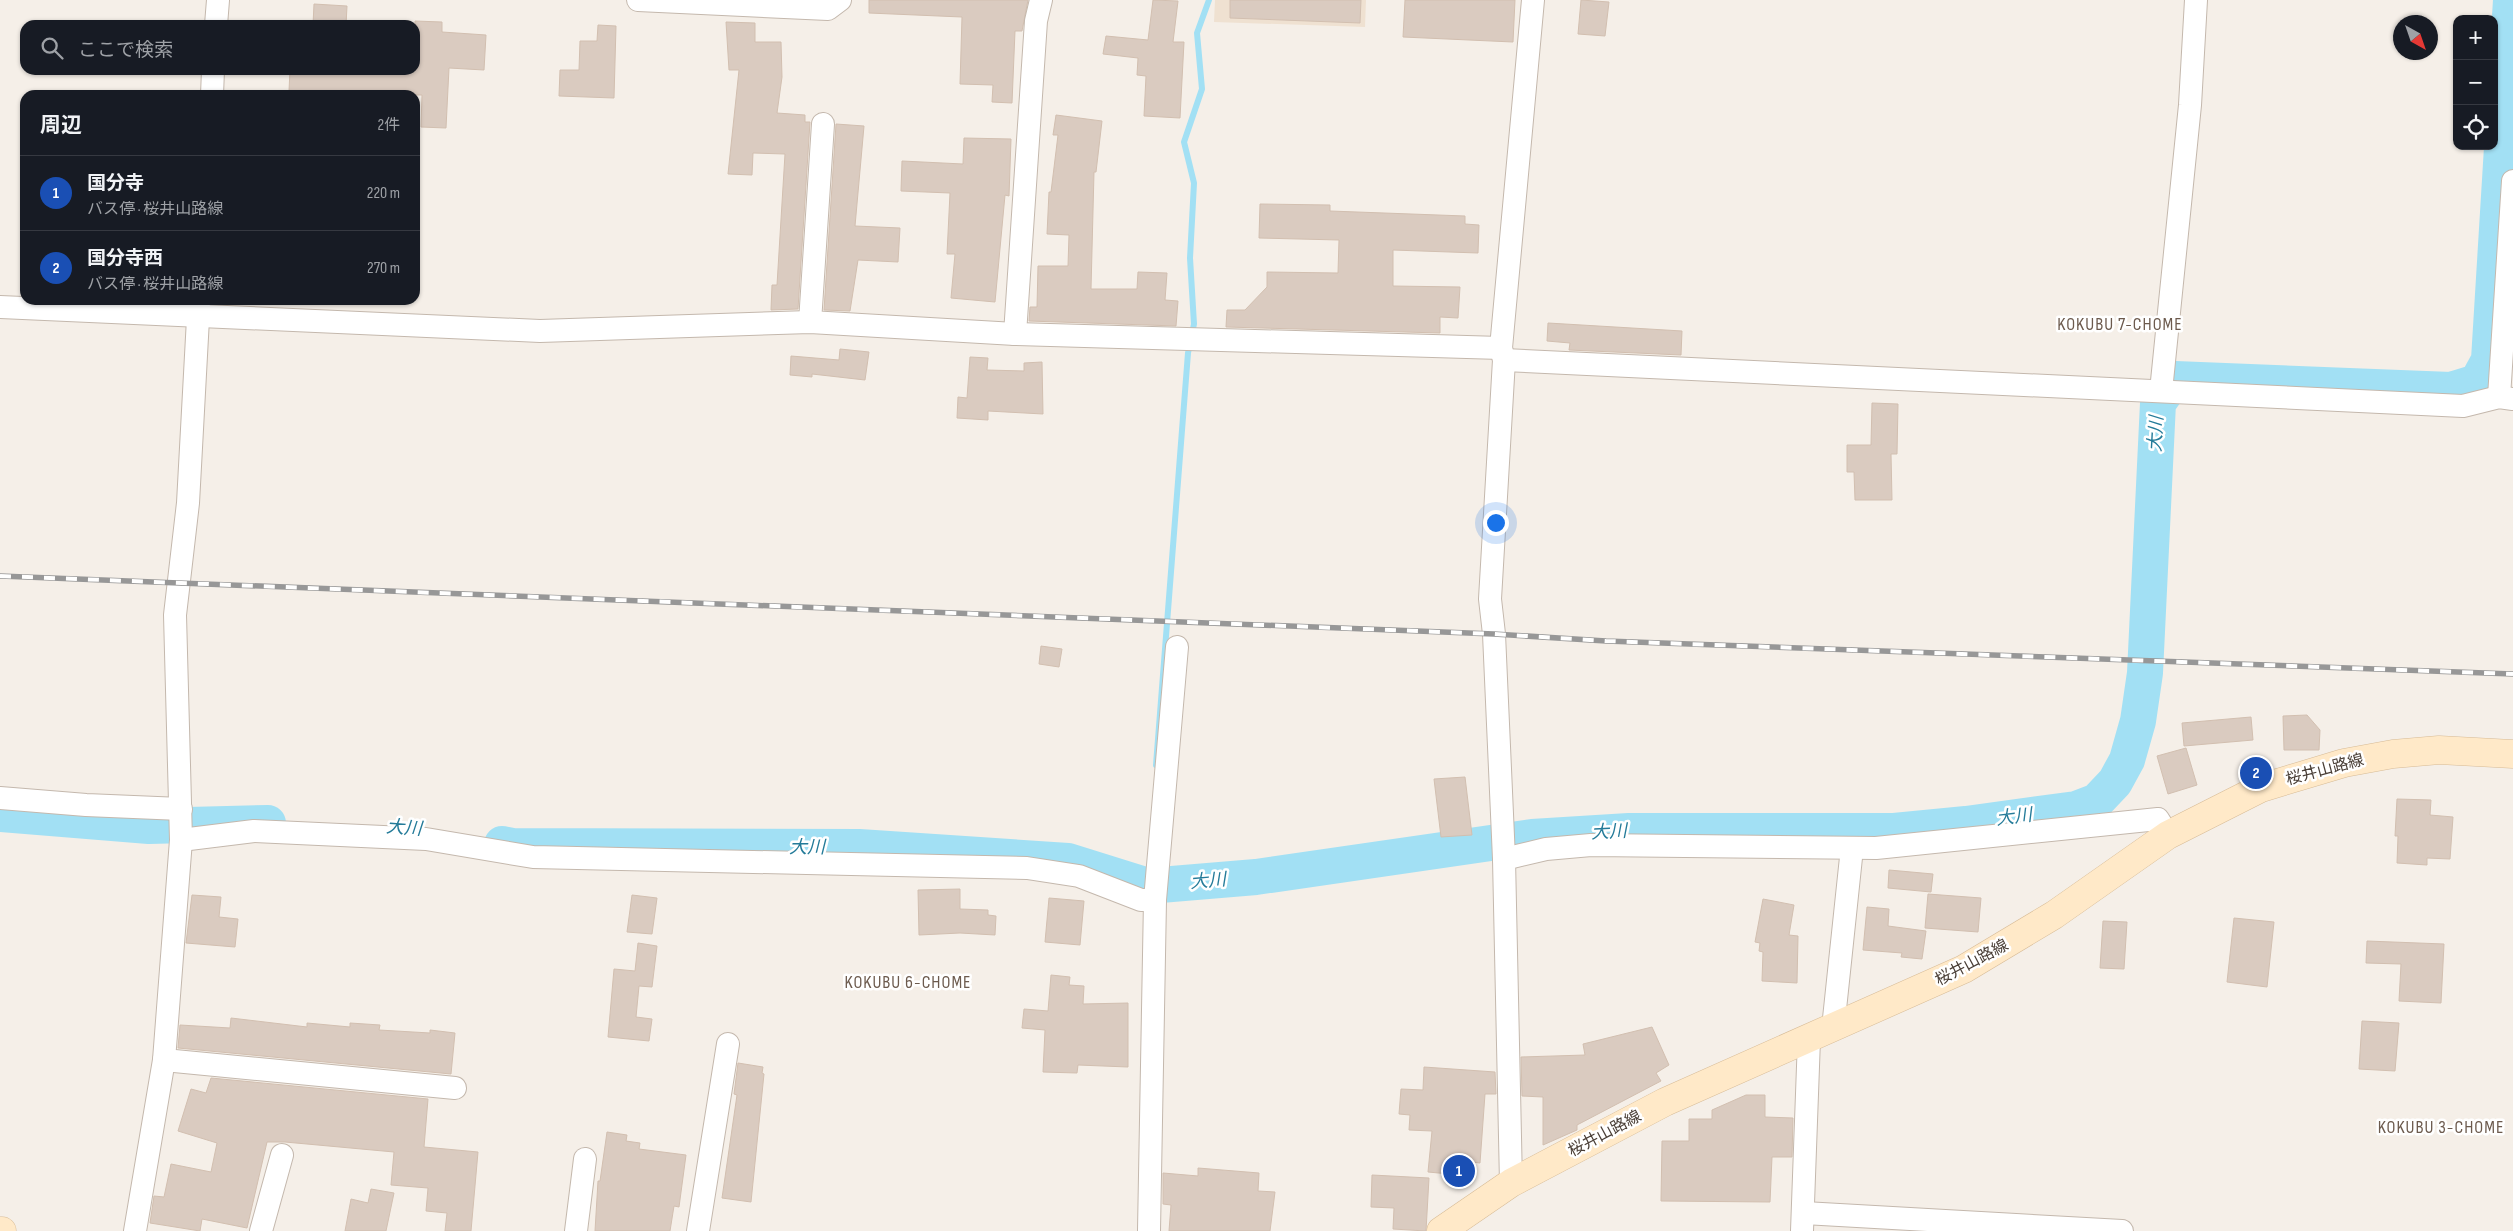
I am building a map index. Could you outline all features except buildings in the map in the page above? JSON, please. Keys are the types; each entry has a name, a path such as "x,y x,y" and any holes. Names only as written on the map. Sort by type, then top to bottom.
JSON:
{"main road":[{"name":"桜井山路線","path":"1441,1231 1511,1183 1665,1102 1964,970 2054,915 2168,836 2261,788 2344,763 2393,754 2439,750 2513,754"}],"street":[{"path":"216,20 218,0"},
{"path":"638,0 828,9 840,0"},
{"path":"1015,334 1035,31 1041,0"},
{"path":"1511,1183 1504,859 1494,634 1490,599 1502,354 1533,0"},
{"path":"2161,390 2190,104 2196,0"},
{"path":"212,90 213,75"},
{"path":"810,322 823,124"},
{"path":"0,306 199,308 540,332 810,322 1015,334 1502,354 2464,406 2506,398 2513,180"},
{"path":"134,1231 164,1060 182,840 175,614 188,503 199,308"},
{"path":"1149,1231 1154,900 1177,647"},
{"path":"0,798 86,805 181,809"},
{"path":"1504,859 1546,849 1591,845 1876,848 2158,819 2168,836"},
{"path":"182,840 254,831 426,839 533,857 1027,868 1079,876 1141,900 1154,900"},
{"path":"1852,848 1821,1034 1803,1222 2122,1231"},
{"path":"698,1231 728,1044"},
{"path":"164,1060 456,1088"},
{"path":"260,1231 282,1154"},
{"path":"576,1231 585,1159"}],"shaded area":[{"path":"1215,0 1366,0 1365,27 1214,22"}],"waterway":[{"path":"1156,765 1188,353 1194,324 1190,258 1194,183 1184,142 1202,89 1197,33 1209,0"},
{"name":"大川","path":"502,844 512,846 859,847 1068,861 1148,886 1256,877 1532,837 1629,831 1894,831 1966,824 2076,809 2097,801 2115,782 2127,760 2138,721 2145,673 2158,403 2175,379 2451,390 2477,382 2489,360 2511,0"},
{"name":"大川","path":"0,814 149,826 268,823"}],"railway":[{"path":"0,576 1494,634 1606,641 2513,674"}],"place":[{"name":"国分寺西","path":"2256,773"},
{"name":"国分寺","path":"1459,1171"}],"district":[{"name":"KOKUBU 7-CHOME","path":"2120,324"},
{"name":"KOKUBU 6-CHOME","path":"908,982"},
{"name":"KOKUBU 3-CHOME","path":"2441,1127"}]}
